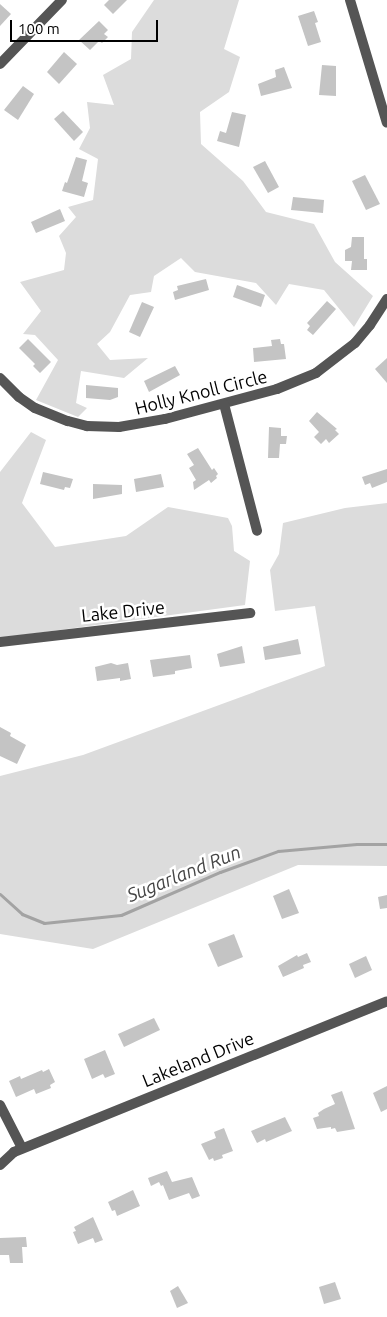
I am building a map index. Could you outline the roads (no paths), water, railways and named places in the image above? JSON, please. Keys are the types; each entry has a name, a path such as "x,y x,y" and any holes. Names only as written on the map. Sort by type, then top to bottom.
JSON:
{"street":[{"path":"0,64 62,0"},
{"path":"350,0 387,123"},
{"name":"Holly Knoll Circle","path":"0,378 19,397 34,408 68,422 87,426 119,427 138,425 278,389 316,373 354,343 370,325 387,299"},
{"path":"224,404 257,531"},
{"name":"Lake Drive","path":"0,642 250,613"},
{"name":"Lakeland Drive","path":"0,1165 14,1152 22,1148 387,1002"},
{"path":"0,1105 22,1148"}],"waterway":[{"name":"Sugarland Run","path":"0,894 22,914 44,923 121,915 220,872 278,851 357,844 387,844"}]}
